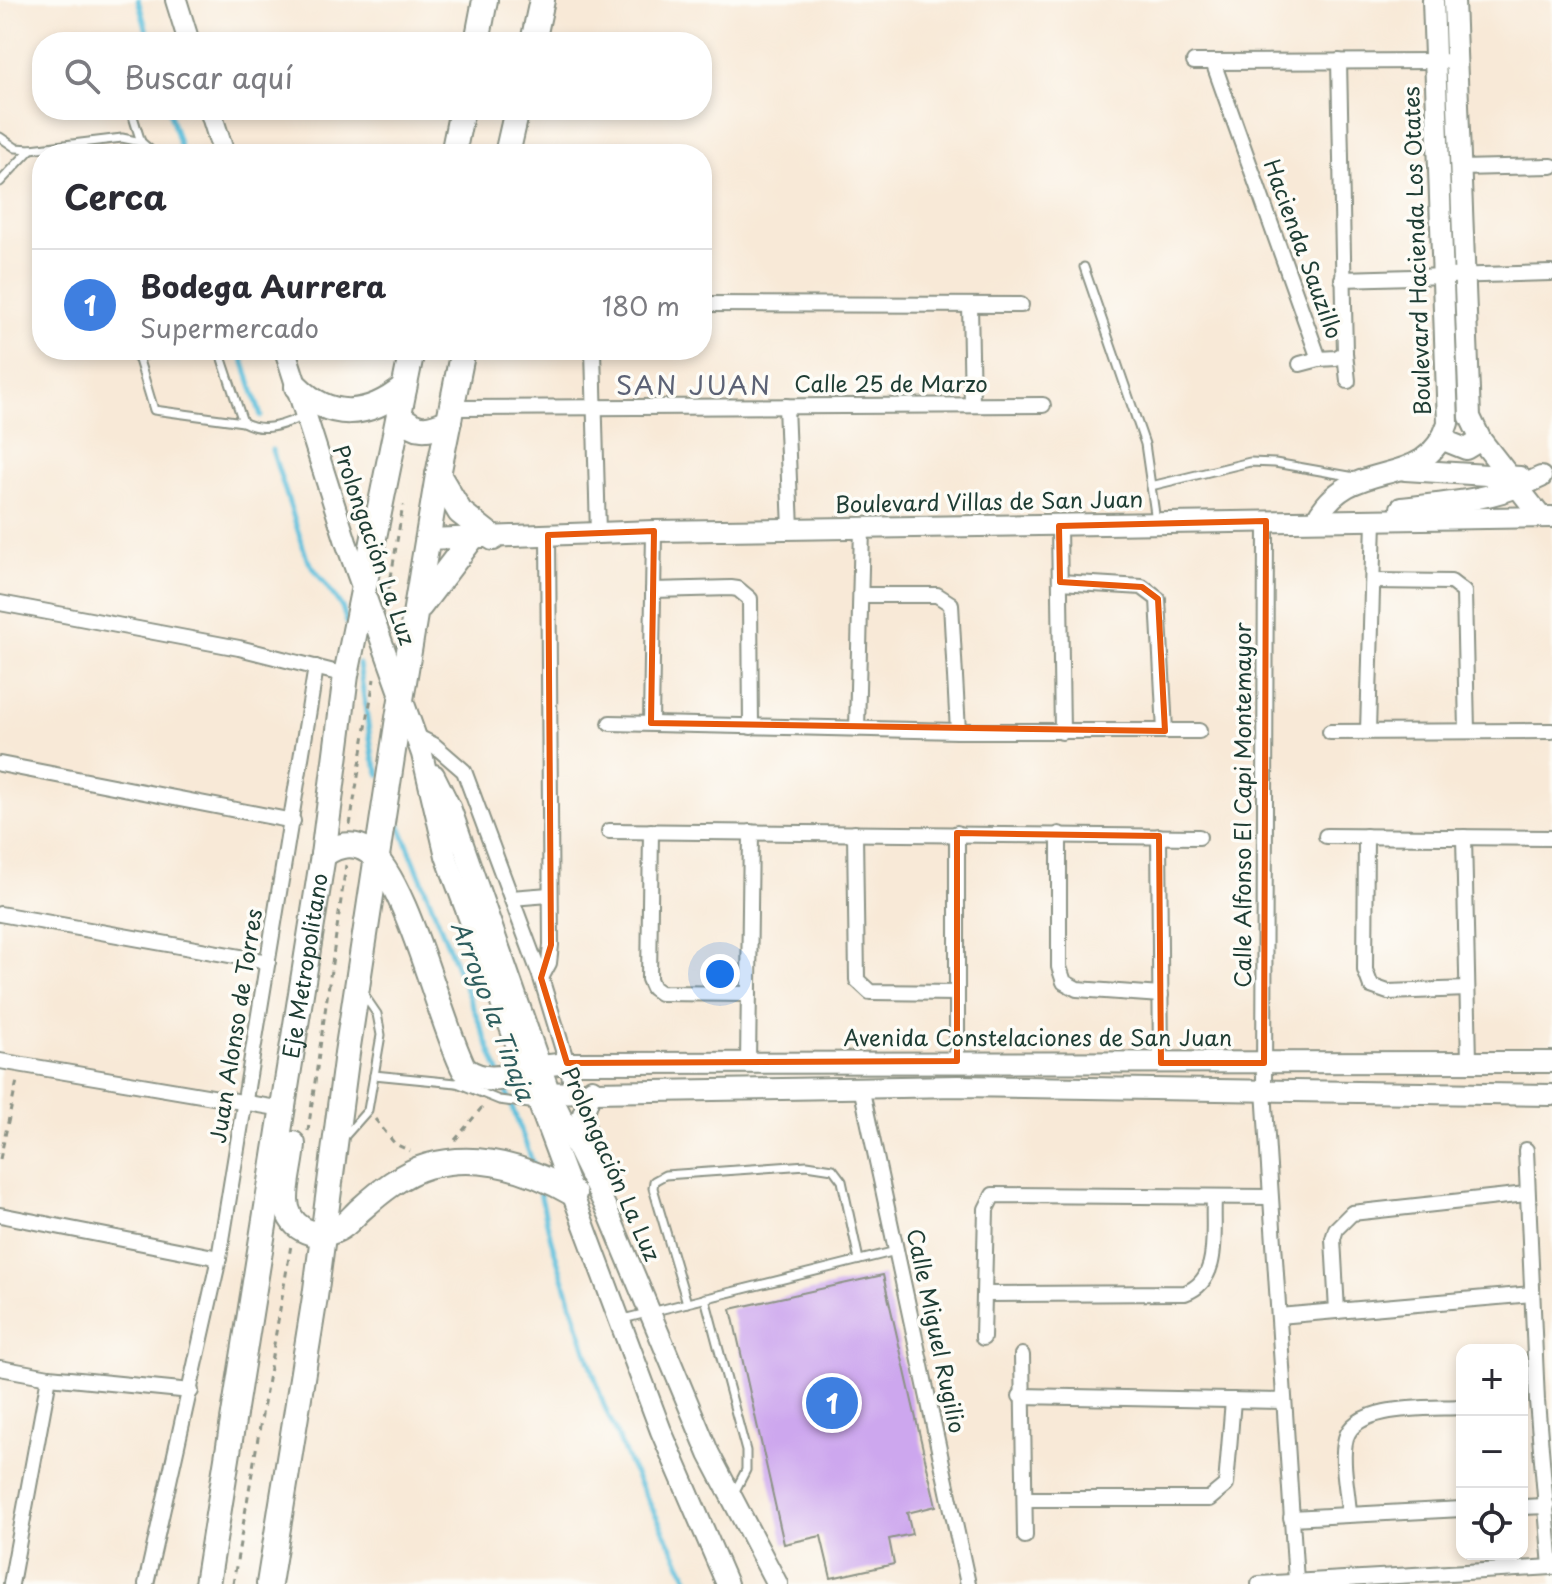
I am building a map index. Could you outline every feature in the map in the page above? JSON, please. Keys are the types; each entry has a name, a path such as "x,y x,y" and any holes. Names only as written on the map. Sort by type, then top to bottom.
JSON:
{"main road":[{"path":"479,32 485,0"},
{"path":"535,32 542,0"},
{"path":"455,144 460,120"},
{"path":"509,144 515,120"},
{"name":"Eje Metropolitano","path":"207,1584 323,855 348,663 410,360"},
{"path":"269,1584 414,615 461,360"},
{"path":"297,387 324,408 341,412 375,408 404,388"},
{"path":"399,415 410,426 430,429 450,415"},
{"path":"414,615 440,575 482,538 460,512 438,475"},
{"path":"323,855 333,848 379,848"},
{"path":"379,848 464,1069 482,1087 533,1087"},
{"path":"283,1109 291,1124 293,1146 286,1201 296,1225 310,1233 323,1235 340,1228 378,1194 424,1167 477,1160 517,1168 551,1180 574,1194"}],"street":[{"path":"176,0 186,32"},
{"name":"Boulevard Hacienda Los Otates","path":"1316,520 1335,492 1361,478 1405,470 1427,456 1441,439 1449,409 1460,168 1446,60 1433,0"},
{"name":"Boulevard Hacienda Los Otates","path":"1454,0 1446,60 1453,276 1468,403 1481,440 1546,517"},
{"path":"1194,62 1446,60"},
{"name":"Hacienda Sauzillo","path":"1213,62 1319,359 1336,358 1345,353 1339,61"},
{"path":"213,120 221,144"},
{"path":"1460,168 1552,166"},
{"path":"1342,279 1552,273"},
{"path":"712,304 1021,305"},
{"path":"970,305 972,405"},
{"path":"1345,353 1348,381"},
{"path":"1300,364 1319,359"},
{"name":"Prolongación La Luz","path":"288,360 419,745 446,856 574,1194 618,1320 661,1431 727,1584"},
{"path":"593,360 598,533"},
{"name":"Calle 25 de Marzo","path":"450,415 594,407 1043,405"},
{"path":"786,406 791,529"},
{"path":"1441,439 1466,449 1481,440"},
{"path":"1405,470 1516,482"},
{"path":"1368,731 1374,520 1385,510 1467,500 1516,482 1546,477"},
{"name":"Boulevard Villas de San Juan","path":"427,539 654,531 1546,517"},
{"name":"Calle Alfonso El Capi Montemayor","path":"1266,521 1264,1090 1296,1581"},
{"path":"1059,526 1062,732"},
{"path":"857,729 862,528"},
{"path":"651,723 654,531"},
{"path":"541,978 549,963 551,945 548,535"},
{"path":"1373,581 1451,582 1464,592 1467,731"},
{"path":"1060,582 1142,587 1158,599 1165,731"},
{"path":"653,590 731,588 750,599 751,727"},
{"path":"861,595 937,595 951,604 958,731"},
{"path":"0,603 239,648 316,667 348,663"},
{"name":"Juan Alonso de Torres","path":"146,1584 219,1258 316,667"},
{"path":"610,723 958,731 1199,731"},
{"path":"1330,732 1552,731"},
{"path":"419,745 434,745 464,771 541,978 567,1063 582,1090 583,1129 608,1212"},
{"path":"0,764 293,821"},
{"path":"609,831 1199,837"},
{"path":"651,831 649,979 653,988 660,993 749,994"},
{"path":"748,1062 751,832"},
{"path":"855,833 857,980 870,992 957,993"},
{"path":"957,833 957,1061"},
{"path":"1059,834 1059,967 1064,982 1077,989 1161,995"},
{"path":"1159,836 1161,1063"},
{"path":"1326,836 1552,838"},
{"path":"1366,836 1365,970 1371,986 1388,992 1467,989"},
{"path":"1464,837 1469,1061"},
{"path":"511,898 549,895"},
{"path":"0,914 268,962"},
{"path":"0,1061 245,1105 283,1109"},
{"name":"Avenida Constelaciones de San Juan","path":"533,1087 567,1063 1552,1062"},
{"path":"533,1087 582,1090 861,1087 1264,1090 1552,1095"},
{"name":"Prolongación La Luz","path":"533,1087 608,1212 731,1500 777,1584"},
{"name":"Calle Miguel Rugilio","path":"861,1087 968,1584"},
{"path":"1259,1584 1552,1567 1547,1506 1530,1402 1532,1294 1526,1150"},
{"path":"1337,1311 1333,1239 1342,1220 1352,1213 1526,1194"},
{"path":"983,1338 986,1209 993,1195 1214,1199 1270,1197"},
{"path":"986,1294 1185,1293 1197,1289 1211,1269 1214,1199"},
{"path":"0,1215 219,1258"},
{"path":"1279,1316 1532,1294"},
{"path":"1022,1355 1020,1396 1025,1536"},
{"path":"0,1368 49,1377 191,1391"},
{"path":"11,1584 49,1377"},
{"path":"1020,1396 1284,1401"},
{"path":"1025,1499 1209,1499 1226,1485 1233,1400"},
{"path":"1349,1514 1346,1439 1360,1419 1381,1412 1456,1407"},
{"path":"1528,1507 1547,1506"},
{"path":"1291,1518 1456,1509"}],"lane":[{"path":"134,120 141,142"},
{"path":"0,137 16,148 31,149"},
{"path":"72,144 122,138 143,144"},
{"path":"0,182 31,149"},
{"path":"1084,267 1145,444 1156,523"},
{"path":"139,360 154,410 243,422 258,428 271,428 305,416"},
{"path":"222,360 243,422"},
{"path":"1151,486 1250,462 1275,463 1361,478"},
{"path":"335,1146 368,1110 381,1035 377,1014 357,985"},
{"path":"374,1075 482,1087 533,1087"},
{"path":"687,1303 653,1188 658,1177 665,1175 807,1165 833,1169 842,1181 859,1260"},
{"path":"618,1320 896,1251"},
{"path":"705,1298 746,1451 744,1479 731,1500"}],"path":[{"path":"362,754 403,503"},
{"path":"0,1159 21,1064"},
{"path":"449,1144 460,1137 482,1087"},
{"path":"368,1110 395,1144 422,1152"}],"highlighted area":[{"path":"1266,521 1264,1063 1161,1063 1159,836 957,833 957,1061 567,1063 541,978 551,945 548,535 654,531 651,723 1165,731 1158,599 1142,587 1060,582 1059,526"}],"building":[{"path":"883,1275 936,1506 907,1513 912,1534 889,1539 894,1564 831,1578 821,1536 784,1544 731,1309"}],"waterway":[{"name":"Arroyo la Tinaja","path":"138,0 147,32"},
{"name":"Arroyo la Tinaja","path":"172,120 179,144"},
{"name":"Arroyo la Tinaja","path":"243,360 261,416"},
{"name":"Arroyo la Tinaja","path":"272,450 307,559 342,607 347,623"},
{"name":"Arroyo la Tinaja","path":"359,664 373,758 380,775"},
{"name":"Arroyo la Tinaja","path":"394,811 499,1072"},
{"name":"Arroyo la Tinaja","path":"504,1085 534,1166"},
{"name":"Arroyo la Tinaja","path":"538,1184 551,1240 603,1403 630,1465 691,1584"}],"place":[{"name":"Bodega Aurrera","path":"832,1403"}],"district":[{"name":"SAN JUAN","path":"694,386"}]}
